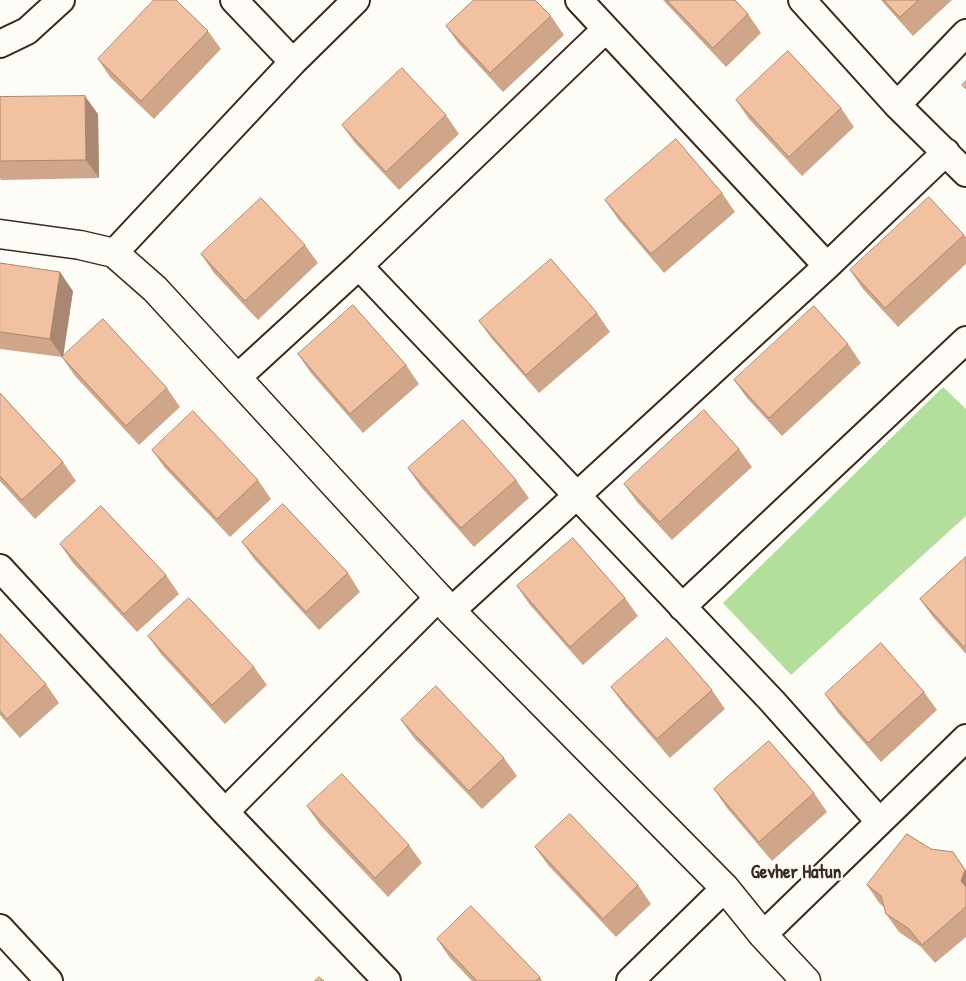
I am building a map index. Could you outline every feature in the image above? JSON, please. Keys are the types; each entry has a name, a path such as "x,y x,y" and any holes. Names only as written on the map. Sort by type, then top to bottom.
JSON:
{"street":[{"path":"0,44 27,31 61,0"},
{"path":"234,0 292,62"},
{"path":"114,253 292,62 356,0"},
{"path":"579,0 827,266"},
{"path":"802,0 897,105 966,173"},
{"path":"238,377 359,266 606,30"},
{"path":"897,105 966,33"},
{"path":"225,812 445,604 575,495 827,266 946,152"},
{"path":"0,234 80,245 114,253 155,289 445,604 725,888 763,935 806,981"},
{"path":"359,266 772,701 879,821"},
{"path":"682,607 966,340"},
{"path":"0,568 225,812 387,981"},
{"path":"763,935 966,738"},
{"path":"630,981 725,888"},
{"path":"0,928 48,981"}],"green space":[{"path":"943,387 966,409 966,516 791,675 723,603"}],"building":[{"path":"154,0 176,0 208,31 141,101 98,59"},
{"path":"474,0 535,0 551,16 490,73 446,26"},
{"path":"667,0 735,0 748,14 713,48"},
{"path":"884,0 919,0 900,17"},
{"path":"788,51 841,108 789,157 736,100"},
{"path":"402,68 446,115 386,172 342,125"},
{"path":"966,81 966,89 962,85"},
{"path":"85,96 86,160 0,161 0,97"},
{"path":"676,139 722,193 651,254 605,200"},
{"path":"929,197 964,235 885,308 850,270"},
{"path":"261,198 305,245 245,301 201,254"},
{"path":"551,259 597,313 526,375 479,321"},
{"path":"0,263 60,272 50,339 0,332"},
{"path":"353,305 406,365 350,414 298,354"},
{"path":"814,306 848,344 769,418 734,380"},
{"path":"103,319 167,388 126,426 62,357"},
{"path":"0,393 63,462 22,500 0,476"},
{"path":"704,410 739,449 660,522 624,484"},
{"path":"193,411 258,480 217,519 152,450"},
{"path":"463,420 516,480 461,528 408,468"},
{"path":"283,504 348,573 306,612 242,542"},
{"path":"101,506 166,575 124,614 60,544"},
{"path":"573,538 625,598 570,647 517,586"},
{"path":"966,557 966,645 964,647 920,599"},
{"path":"189,598 254,667 212,705 148,636"},
{"path":"0,634 46,684 7,719 0,711"},
{"path":"667,638 712,690 657,739 611,687"},
{"path":"881,643 924,692 868,743 825,694"},
{"path":"436,686 504,758 469,791 401,720"},
{"path":"769,741 814,793 759,842 714,789"},
{"path":"342,774 409,845 375,878 307,806"},
{"path":"570,814 638,885 603,919 535,847"},
{"path":"907,834 931,849 953,852 965,870 961,881 966,887 966,907 922,945 908,928 886,914 881,896 867,885"},
{"path":"471,906 540,977 536,981 477,981 437,939"},
{"path":"319,977 324,981 315,981"}],"district":[{"name":"Gevher Hatun","path":"796,873"}]}
